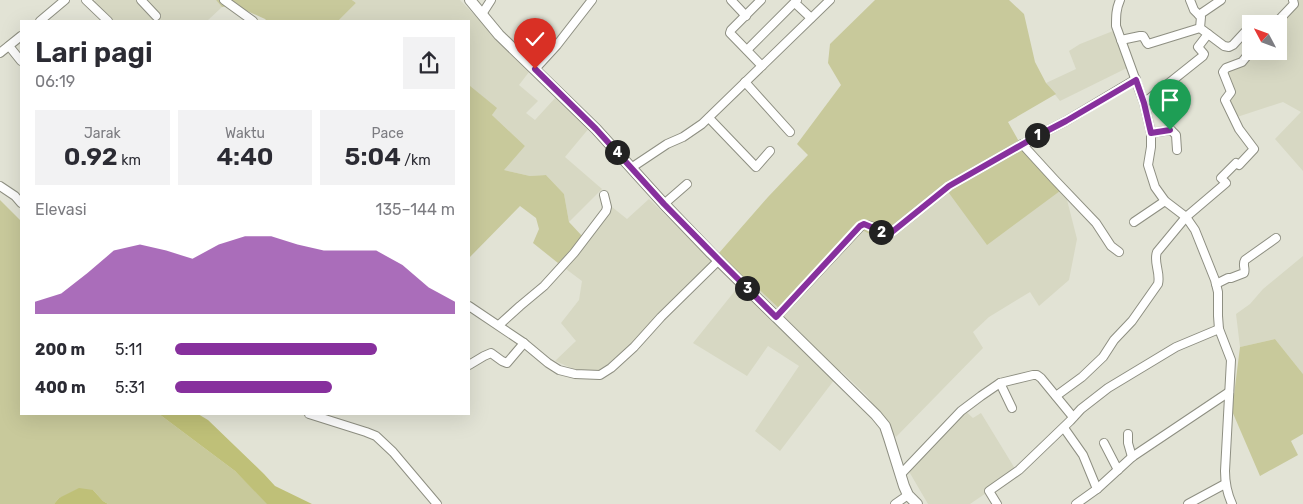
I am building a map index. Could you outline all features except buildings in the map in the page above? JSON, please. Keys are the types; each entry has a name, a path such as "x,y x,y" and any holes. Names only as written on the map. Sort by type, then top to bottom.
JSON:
{"main road":[{"path":"470,0 499,35 596,129 664,204 876,414 887,432 908,495 917,504"}],"street":[{"path":"44,20 65,0"},
{"path":"86,0 107,20"},
{"path":"140,0 156,16"},
{"path":"224,0 252,20"},
{"path":"482,14 491,0"},
{"path":"535,69 557,45 592,0"},
{"path":"731,0 746,16"},
{"path":"761,0 730,33 762,66"},
{"path":"631,168 667,144 691,133 830,0"},
{"path":"1120,0 1117,8 1116,26 1144,103 1151,133 1148,165 1155,187 1165,201 1186,217 1197,233 1218,292 1219,329 1231,360 1225,484 1232,504"},
{"path":"1190,0 1201,20 1200,28"},
{"path":"1199,15 1222,0"},
{"path":"1284,15 1294,4 1293,0"},
{"path":"747,50 796,1 811,18"},
{"path":"1121,40 1143,36 1148,44 1200,28"},
{"path":"1200,28 1224,46 1229,47 1242,35"},
{"path":"1144,103 1204,55 1198,47 1208,34"},
{"path":"0,53 20,37"},
{"path":"9,46 20,60"},
{"path":"1056,396 1103,357 1114,340 1132,321 1158,284 1159,277 1155,255 1186,217 1226,183 1221,178 1236,163 1239,165 1254,149 1239,128 1225,100 1231,92 1223,72 1226,68 1244,60"},
{"path":"776,317 860,226 868,225 887,236 949,186 1136,80"},
{"path":"745,82 790,132"},
{"path":"708,118 756,166 770,151"},
{"path":"1151,133 1171,130 1176,135 1177,150"},
{"path":"1022,144 1096,224 1110,246 1119,252"},
{"path":"664,204 688,184"},
{"path":"0,186 20,202"},
{"path":"499,326 544,286 579,245 606,211 604,195"},
{"path":"1134,222 1165,201"},
{"path":"1216,284 1244,273 1243,264 1246,259 1276,238"},
{"path":"470,307 524,343 548,364 559,370 575,374 600,375 612,368 634,347 661,317 719,260"},
{"path":"997,504 989,491 1019,470 1064,428 1081,409 1108,388 1176,347 1219,329"},
{"path":"470,364 491,353 507,363 524,343"},
{"path":"901,474 961,411 1000,383 1024,376 1037,375 1073,417"},
{"path":"1000,383 1012,408"},
{"path":"1076,504 1089,500 1097,489 1132,457 1229,392"},
{"path":"313,415 376,436 393,452 437,504"},
{"path":"1064,428 1083,455 1097,489"},
{"path":"1128,434 1128,443 1132,457"},
{"path":"1104,443 1118,470"},
{"path":"1189,504 1225,484"},
{"path":"895,504 908,495"}],"shaded area":[{"path":"96,0 216,0 222,7 208,20 105,20 90,6"},
{"path":"216,0 352,0 356,3 339,20 266,20 234,5 222,7"},
{"path":"352,0 460,0 529,72 519,85 538,101 526,113 535,120 556,97 590,127 565,157 602,189 569,222 564,194 546,175 530,176 503,170 525,146 492,115 496,108 470,86 470,20 339,20 356,3"},
{"path":"875,0 1009,0 1024,14 1035,62 1046,83 1056,94 1008,122 1022,147 1064,188 987,245 946,189 883,241 862,230 783,312 748,279 738,287 712,261 808,155 797,144 841,85 828,63 830,44"},
{"path":"1288,0 1303,0 1303,171 1275,139 1301,112 1283,102 1234,118 1225,101 1232,93 1223,70 1242,58 1242,60 1288,60 1288,15 1286,15 1292,6"},
{"path":"1113,31 1129,67 1060,101 1046,83 1076,69 1069,51 1080,44"},
{"path":"470,86 497,108 492,115 525,146 504,170 530,176 546,175 564,194 569,222 583,237 558,263 533,243 539,229 536,218 520,206 470,257"},
{"path":"1064,188 1077,239 1069,280 1039,306 1030,292 989,317 973,332 983,348 896,437 867,396 841,371 780,451 755,431 799,366 768,346 747,376 693,343 738,287 748,279 862,230 946,189"},
{"path":"649,199 712,261 649,329 595,378 555,361 576,341 561,323 579,300 582,281 558,263 612,207 627,219"},
{"path":"0,200 20,220 20,415 160,415 235,471 268,504 108,504 93,490 59,498 54,504 0,504"},
{"path":"1303,256 1303,374 1275,339 1240,347 1236,314 1250,304 1263,289"},
{"path":"1275,339 1303,374 1303,434 1291,441 1298,455 1260,476 1232,411 1240,347"},
{"path":"963,409 973,418 981,413 1017,472 970,504 928,504 907,468"},
{"path":"160,415 200,415 208,420 275,486 312,504 267,504 235,471"},
{"path":"79,488 93,490 108,504 54,504 59,498"}],"route":[{"path":"535,69 596,129 664,204 776,317 860,226 868,225 887,236 949,186 1136,80 1151,133 1170,130"}]}
